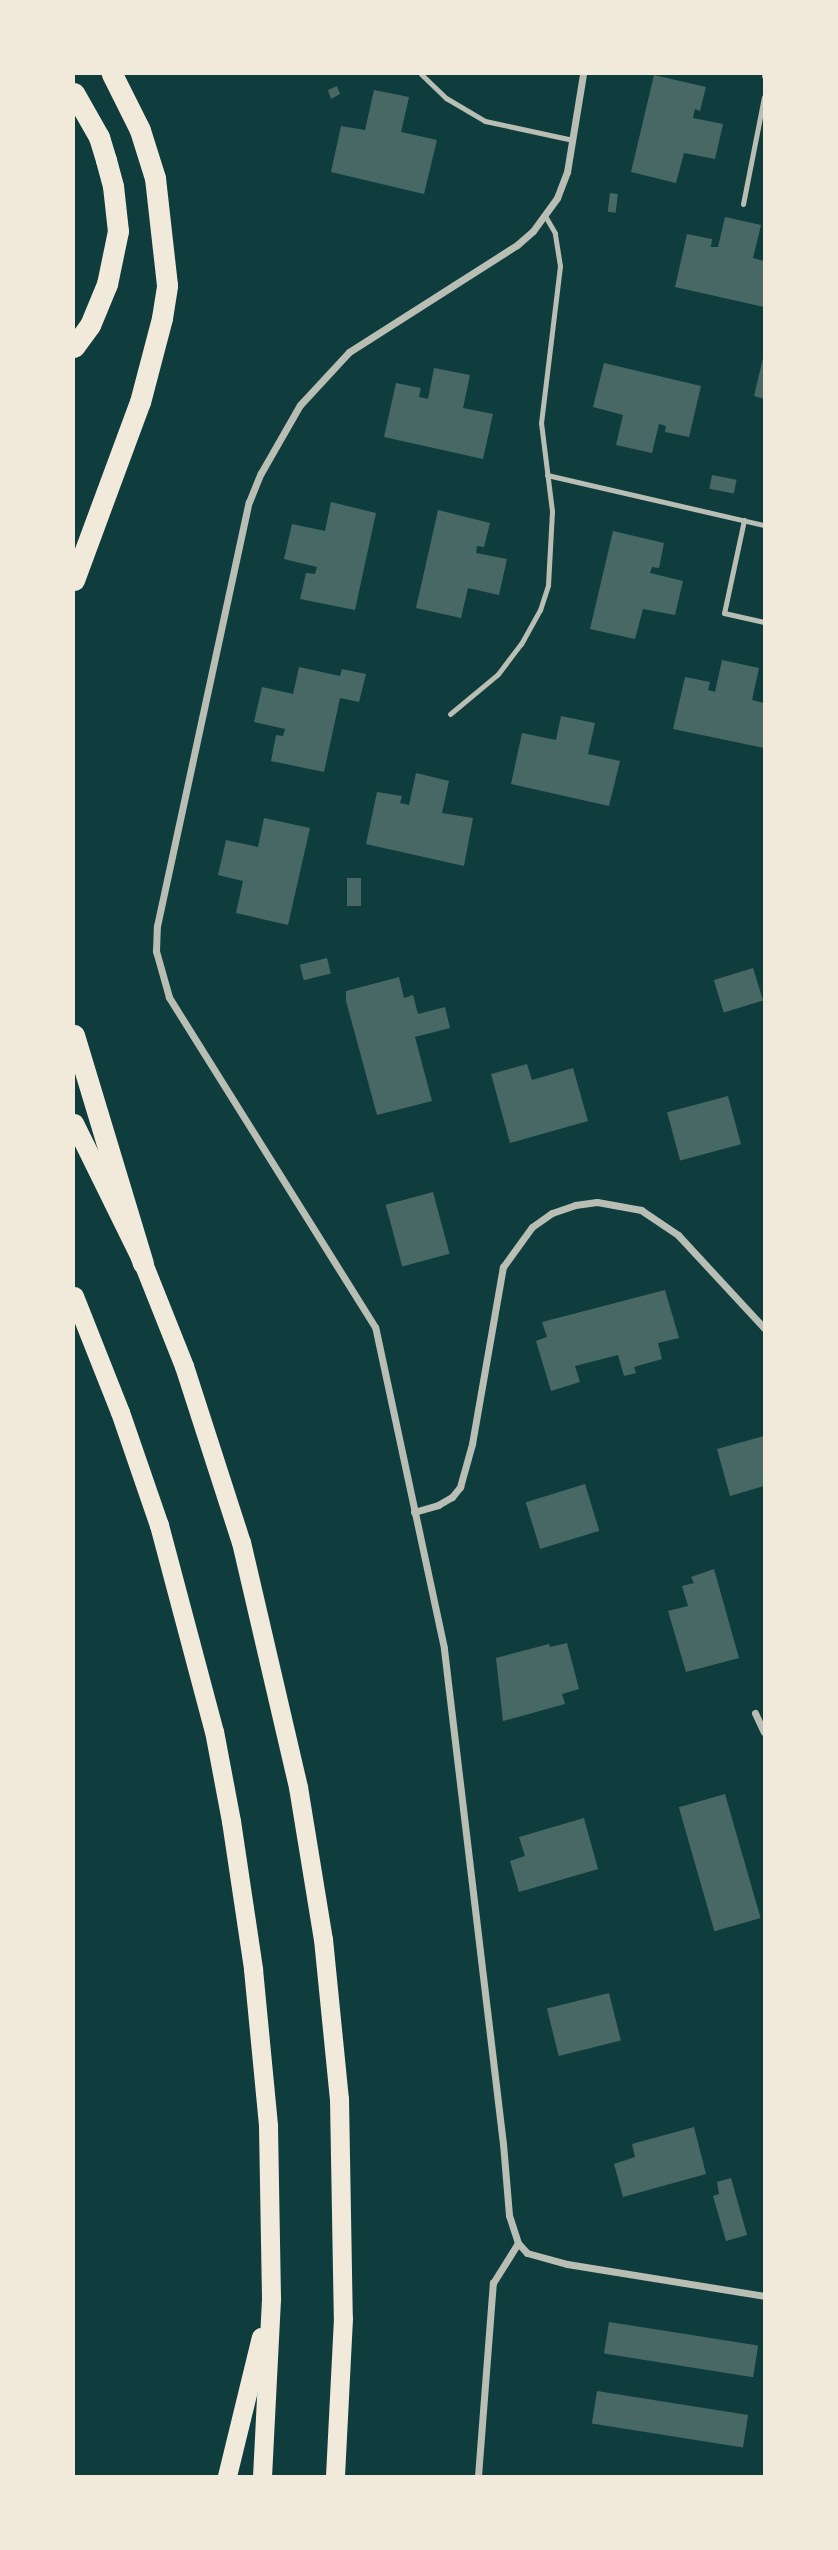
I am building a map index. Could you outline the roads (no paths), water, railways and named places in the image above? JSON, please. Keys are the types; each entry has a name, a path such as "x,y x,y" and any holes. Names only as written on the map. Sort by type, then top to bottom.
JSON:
{"highway":[{"path":"74,580 140,402 162,318 167,285 155,178 140,130 112,74"},
{"path":"74,93 99,137 113,186 118,231 107,284 90,325 74,347"},
{"path":"74,1035 142,1263"},
{"path":"74,1122 142,1263 184,1366 241,1542 280,1704 312,1868 339,2099 343,2271 342,2476"},
{"path":"74,1296 120,1412 152,1503 190,1632 232,1821 262,2049 271,2213 271,2299 262,2476"},
{"path":"227,2476 271,2299"},
{"path":"335,2476 341,2399"}],"street":[{"path":"583,74 567,172 557,198 545,216 517,245 349,352 314,388 274,445 249,502 157,926 156,951 169,997 375,1327 444,1648 503,2144 509,2215 518,2243 527,2253 556,2261 765,2297"},
{"path":"414,1512 438,1505 452,1497 460,1487 472,1444 503,1267 532,1227 552,1213 575,1205 597,1202 641,1210 678,1235 765,1328"},
{"path":"755,1713 765,1732"},
{"path":"478,2476 493,2283 518,2243"}],"lane":[{"path":"421,74 446,98 485,121 573,139"},
{"path":"743,204 765,97"},
{"path":"450,714 498,674 521,644 540,610 552,558 552,511 541,423 559,266 555,233 545,216"},
{"path":"547,475 765,525"},
{"path":"744,520 724,613 765,622"}]}
